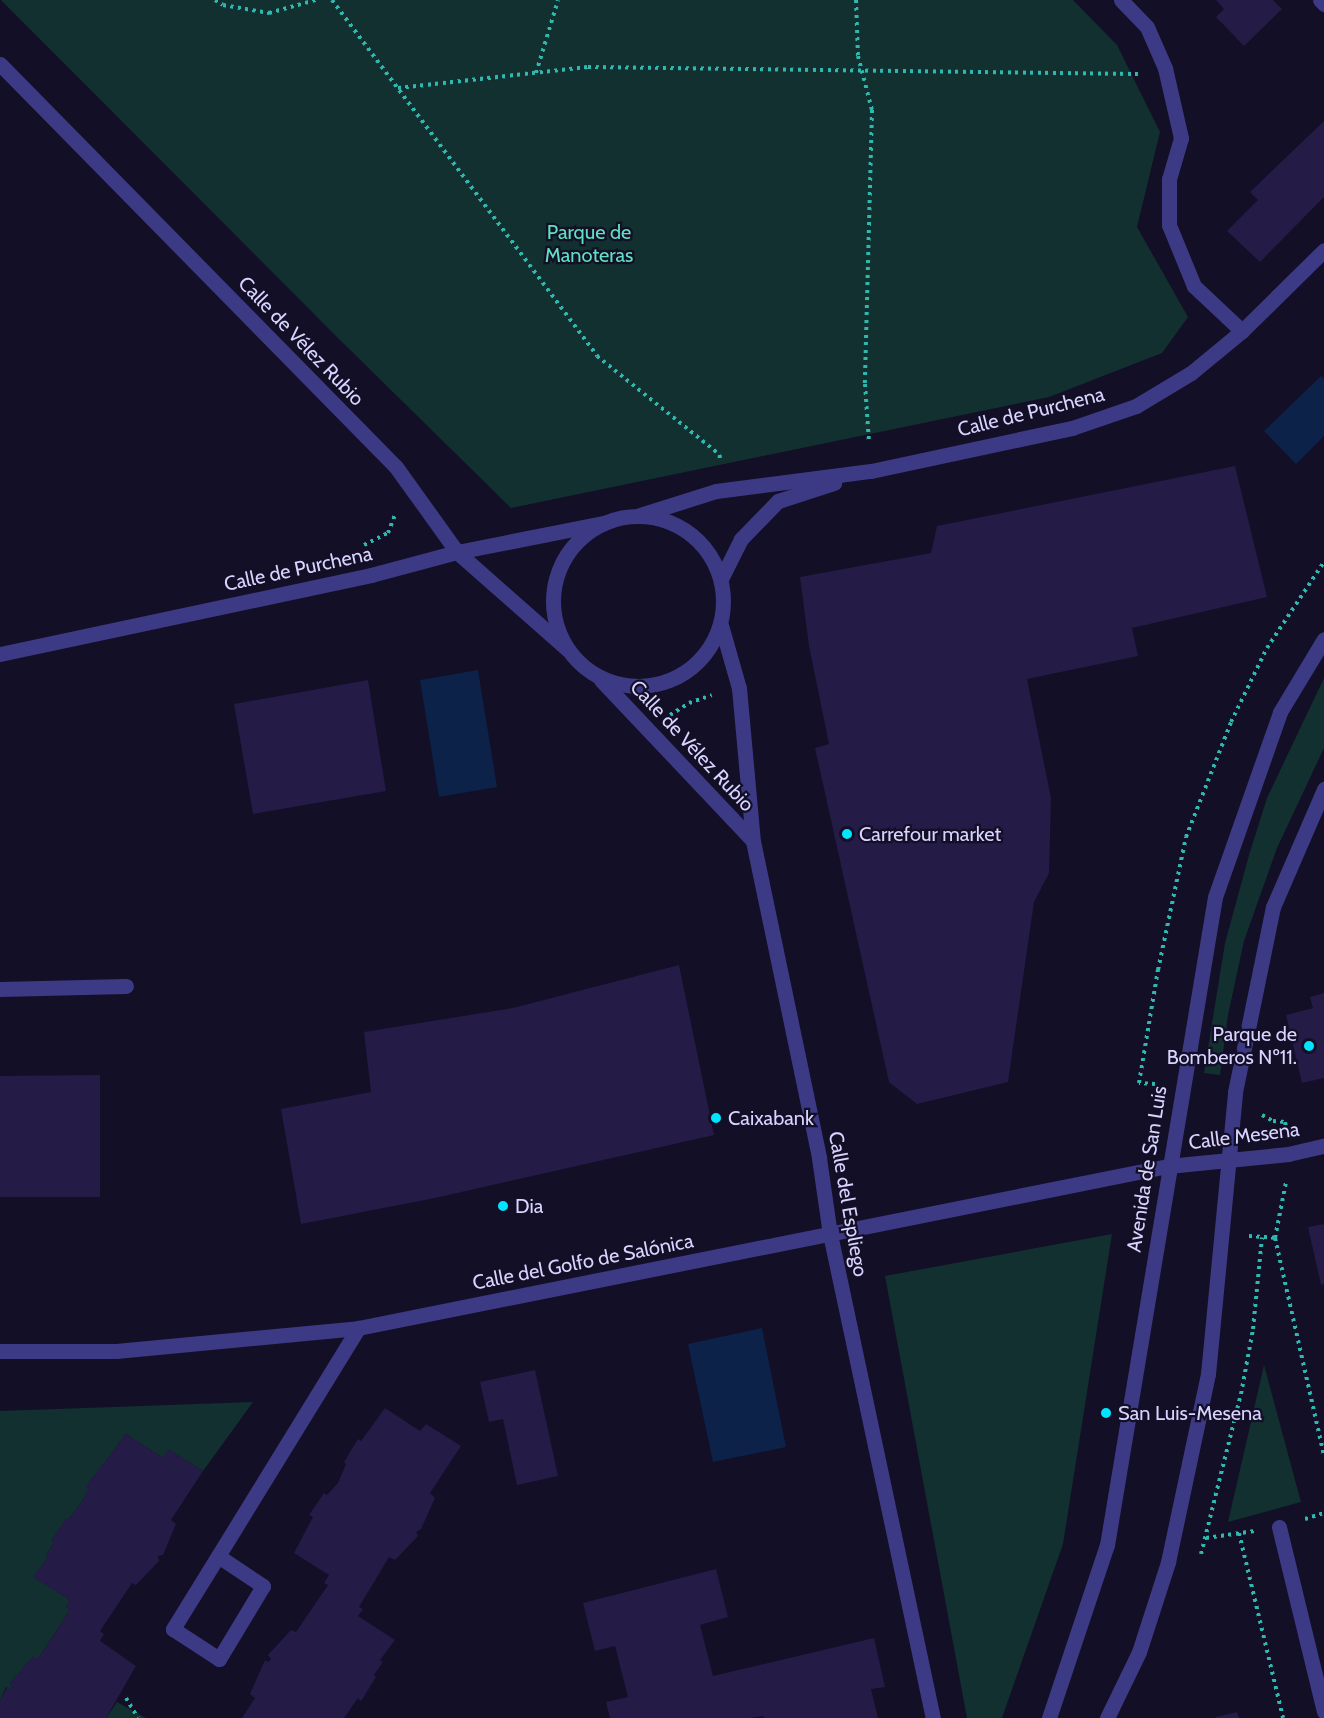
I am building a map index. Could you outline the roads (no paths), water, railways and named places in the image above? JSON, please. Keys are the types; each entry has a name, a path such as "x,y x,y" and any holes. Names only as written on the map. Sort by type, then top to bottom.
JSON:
{"street":[{"path":"1121,0 1148,27 1165,68 1181,138 1169,179 1168,225 1194,286 1242,331"},
{"path":"1320,0 1324,4"},
{"name":"Calle de Vélez Rubio","path":"0,64 396,467 457,552 568,650"},
{"name":"Calle de Purchena","path":"640,515 716,491 871,471 1072,428 1136,406 1191,373 1242,331 1324,250"},
{"name":"Calle de Purchena","path":"721,579 741,539 778,501 871,471"},
{"path":"640,515 667,520 691,534 710,554 721,579 724,602 721,625 703,658 673,680 637,687 601,679 582,667 568,650 555,623 553,593 561,564 579,540 604,523 640,515"},
{"name":"Calle de Purchena","path":"0,654 372,575 457,552 604,523"},
{"name":"Calle del Espliego","path":"721,625 739,688 753,842 819,1158 830,1234 933,1718"},
{"name":"Avenida de San Luis","path":"1049,1718 1107,1545 1131,1415 1168,1166 1215,897 1280,712 1324,639"},
{"name":"Calle de Vélez Rubio","path":"601,679 753,842"},
{"path":"1107,1718 1139,1652 1168,1562 1208,1374 1235,1092 1273,907 1324,789"},
{"path":"0,989 126,986"},
{"name":"Calle Mesena","path":"1168,1166 1288,1155 1324,1146"},
{"name":"Calle del Golfo de Salónica","path":"0,1350 116,1351 358,1328 1168,1166"},
{"path":"218,1556 263,1586 219,1659 173,1629 358,1328"},
{"path":"1279,1527 1324,1713"}],"water":[{"path":"1321,376 1324,378 1324,436 1296,464 1264,431"},
{"path":"478,670 497,787 439,797 420,680"},
{"path":"762,1328 786,1447 713,1462 688,1344"}],"place":[{"name":"Carrefour market","path":"847,834"},
{"name":"Parque de Bomberos Nº11.","path":"1309,1046"},
{"name":"Caixabank","path":"716,1118"},
{"name":"Dia","path":"503,1206"},
{"name":"San Luis-Mesena","path":"1106,1413"}],"park label":[{"name":"Parque de Manoteras","path":"589,244"}]}
